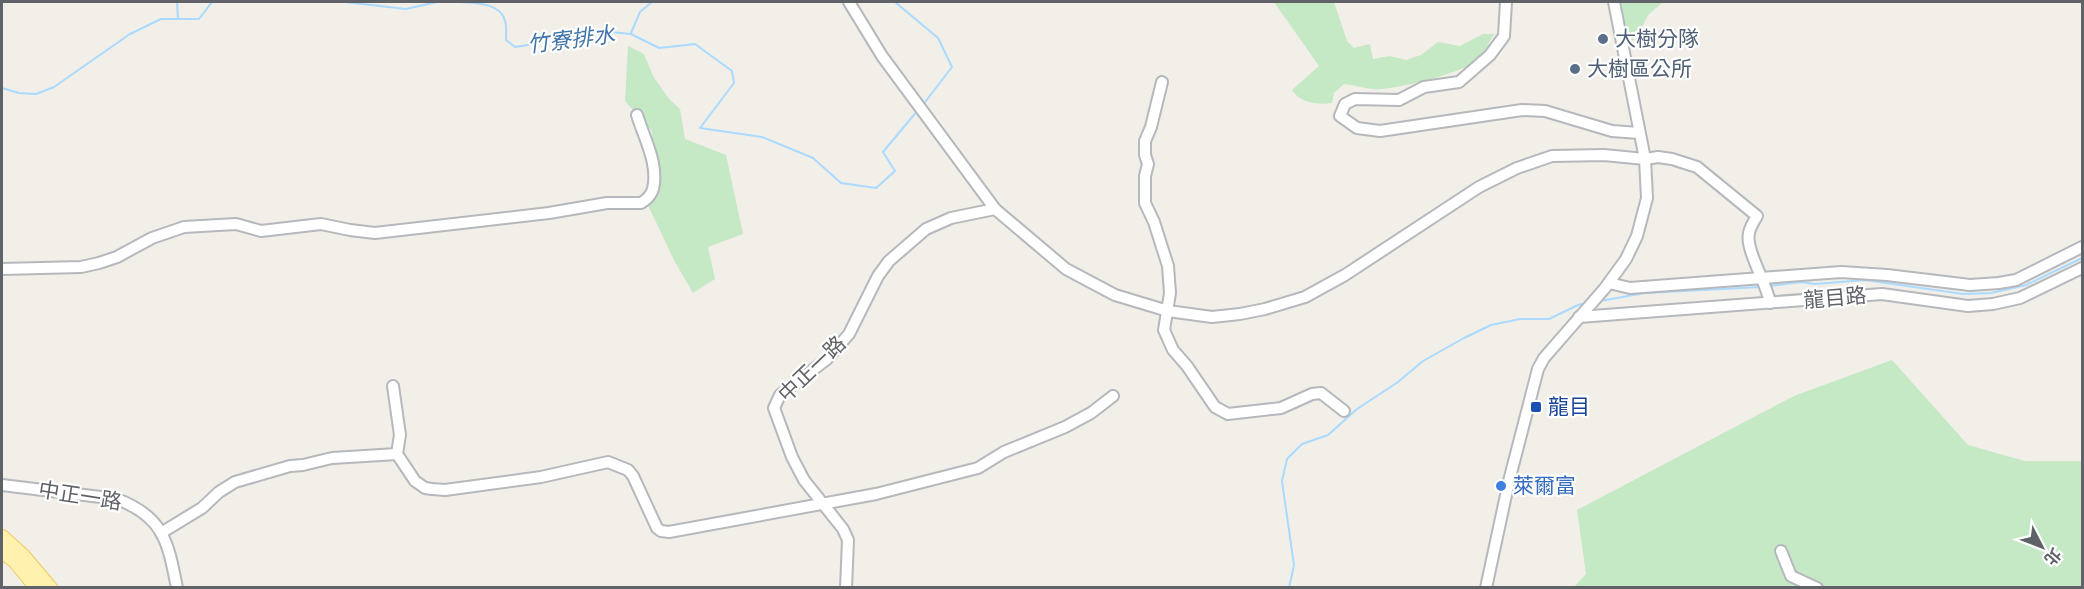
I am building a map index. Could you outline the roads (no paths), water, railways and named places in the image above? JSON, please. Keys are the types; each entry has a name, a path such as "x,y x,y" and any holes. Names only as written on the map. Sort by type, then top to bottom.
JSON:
{"main road":[{"path":"2,537 23,556 50,588"},
{"path":"2,551 15,561 37,588"}],"street":[{"path":"849,2 882,56 995,209 1066,269 1115,295 1168,311 1212,316 1266,309 1305,297 1345,275 1479,187 1517,168 1552,156 1604,155 1645,159 1658,157 1697,167 1757,216 1748,238 1769,300"},
{"path":"1506,2 1504,36 1491,55 1459,82 1424,87 1399,100 1355,99 1345,104 1340,116 1357,128 1380,131 1534,110 1545,111 1612,131 1639,133"},
{"path":"1486,588 1509,481 1538,369 1544,358 1607,286 1626,259 1637,236 1647,198 1645,159 1614,2"},
{"path":"1162,82 1151,127 1145,141 1145,155 1148,164 1145,176 1145,203 1154,222 1168,266 1170,293 1164,330 1173,350 1219,411 1228,414 1281,408 1312,394 1321,393 1344,411"},
{"path":"2,269 81,267 99,263 117,257 152,238 184,227 236,224 261,231 321,224 375,232 549,213 607,203 641,204 649,197 653,189 653,170 651,153 637,115"},
{"name":"中正一路","path":"846,588 848,540 843,529 804,480 792,457 774,408 780,394 827,359 849,334 878,276 889,261 926,229 951,218 995,209"},
{"name":"龍目路","path":"1579,317 1882,291 1968,306 1993,304 2065,266 2082,247"},
{"name":"龍目路","path":"1607,286 1630,288 1764,280 1841,272 2018,289 2065,266 2082,268"},
{"path":"1882,291 1887,276"},
{"path":"393,386 400,435 397,454 415,481 425,488 445,490 540,477 608,462 628,470 657,528 661,531 683,530 876,494 978,468 1004,452 1065,427 1091,413 1113,396"},
{"path":"161,533 202,508 219,492 235,482 290,466 332,458 397,454"},
{"name":"中正一路","path":"2,485 117,499 135,506 147,515 169,547 177,588"},
{"path":"1782,550 1791,576 1817,588"}],"waterway":[{"path":"177,2 178,19"},
{"name":"竹寮排水","path":"2,88 19,93 36,94 54,87 130,34 161,19 199,19 212,2"},
{"name":"竹寮排水","path":"345,2 406,9 437,2"},
{"name":"竹寮排水","path":"459,2 479,3 498,10 506,23 506,40 515,47 610,32 631,34 659,48 695,44 732,71 734,83 700,128 762,137 813,158 841,183 876,188 895,171 883,152 918,110"},
{"path":"631,33 640,12 652,2"},
{"name":"竹寮排水","path":"895,2 938,38 952,67 922,106"},
{"path":"1770,286 1801,282 1815,284 1865,280 1963,294 1991,293 2026,285 2082,258"},
{"path":"1600,301 1645,293 1761,287"},
{"path":"1289,588 1294,565 1282,481 1287,459 1302,444 1328,435 1357,409 1398,382 1423,361 1464,338 1491,325 1520,319 1549,319 1586,303"}],"place":[{"name":"大樹分隊","path":"1603,39"},
{"name":"大樹區公所","path":"1575,69"},
{"name":"龍目","path":"1536,407"},
{"name":"萊爾富","path":"1501,486"}]}
